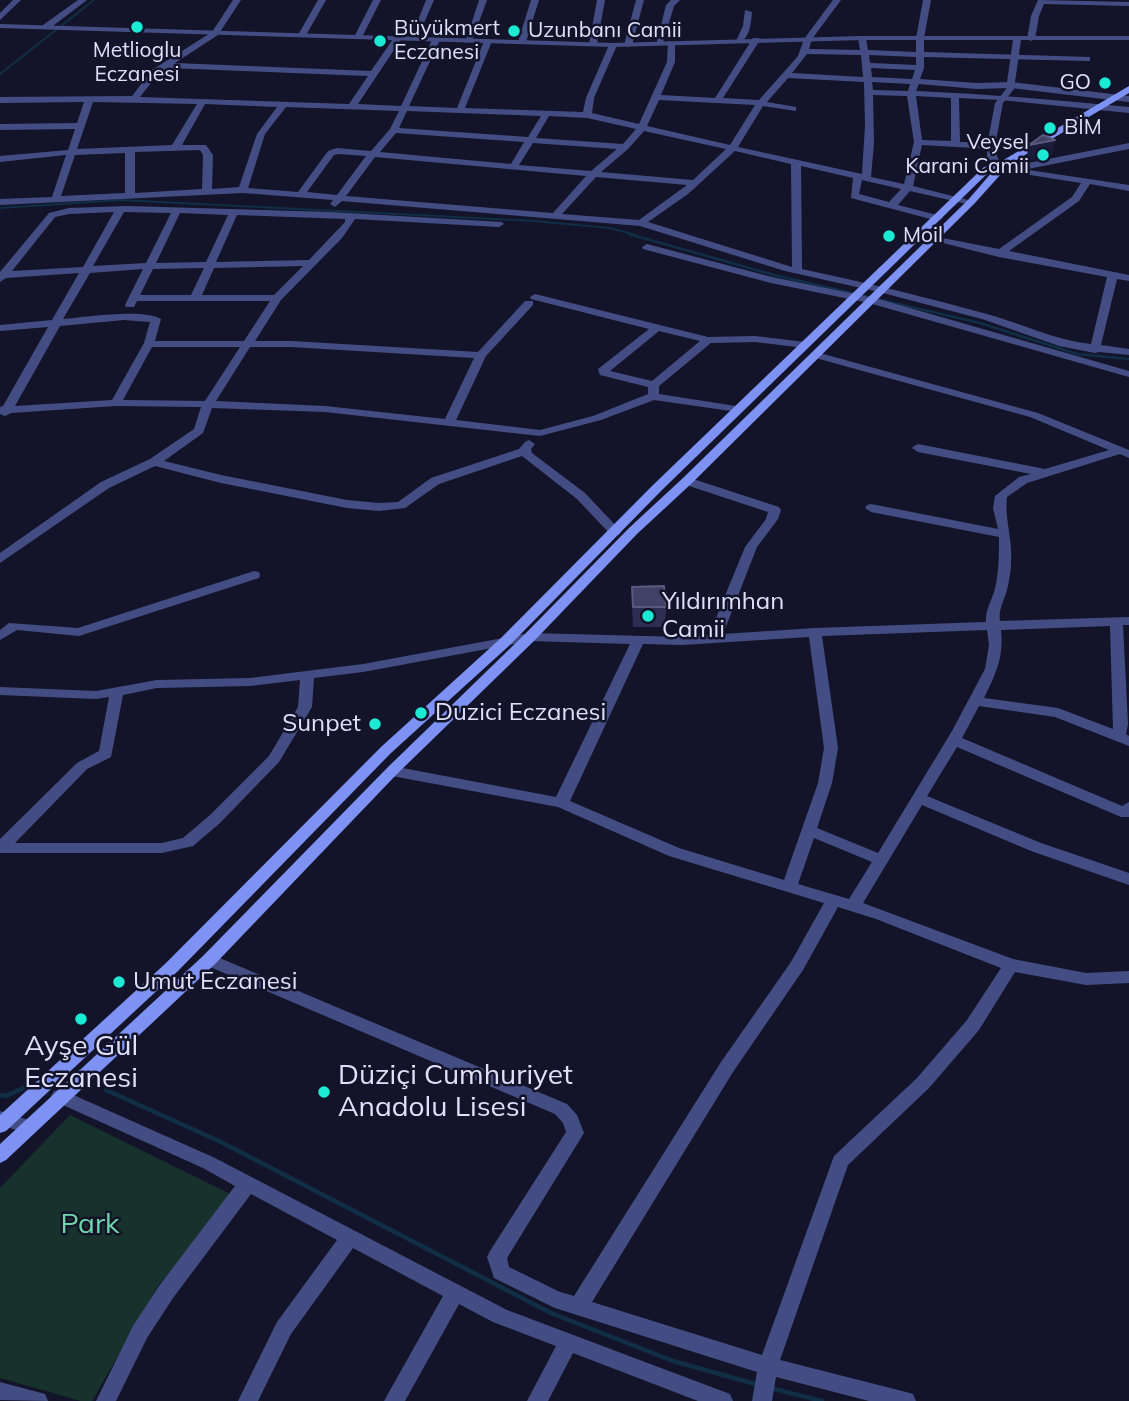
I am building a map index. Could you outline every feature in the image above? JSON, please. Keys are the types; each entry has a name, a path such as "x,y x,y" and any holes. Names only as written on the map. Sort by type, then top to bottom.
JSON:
{"main road":[{"path":"868,294 987,169 998,167 1129,89"},
{"path":"0,1155 209,960 392,771 530,637 633,531 687,481 810,350 971,202 998,172 998,167"},
{"path":"2,1121 172,967 386,750 506,641 738,409 810,350"}],"street":[{"path":"0,18 17,0"},
{"path":"48,27 83,0"},
{"path":"134,99 155,72 215,33 237,0"},
{"path":"302,35 322,0"},
{"path":"358,37 377,0"},
{"path":"413,39 430,0"},
{"path":"468,41 482,0"},
{"path":"522,42 535,0"},
{"path":"593,44 601,0"},
{"path":"628,44 640,0"},
{"path":"659,43 670,5 676,0"},
{"path":"641,223 695,183 732,149 761,103 804,51 808,39 837,0"},
{"path":"892,205 908,187 918,142 911,94 920,68 920,38 927,0"},
{"path":"1031,39 1035,16 1042,1 1129,4"},
{"path":"740,41 747,26 748,12"},
{"path":"0,26 613,45 863,38 1129,38"},
{"path":"351,108 398,38"},
{"path":"863,38 870,151 854,196 938,218"},
{"path":"998,167 992,156 991,146 1001,97 1011,85 1017,39"},
{"path":"331,213 337,198 394,130 436,40"},
{"path":"718,100 756,40"},
{"path":"460,111 488,41"},
{"path":"556,215 594,173 625,147 642,128 671,62 671,43"},
{"path":"587,115 590,98 613,45"},
{"path":"804,51 1087,58"},
{"path":"167,65 373,74"},
{"path":"866,65 920,68"},
{"path":"786,75 977,86 1011,85 1129,99"},
{"path":"867,92 1001,97 1129,110"},
{"path":"955,96 956,144"},
{"path":"656,97 761,103 793,108"},
{"path":"0,100 134,99 587,115 971,202"},
{"path":"56,198 89,100"},
{"path":"177,147 202,102"},
{"path":"243,190 261,134 283,105"},
{"path":"514,166 547,113"},
{"path":"0,127 79,126"},
{"path":"394,130 625,147"},
{"path":"918,142 991,146"},
{"path":"998,167 1023,167 1129,146"},
{"path":"0,159 71,152 204,147 208,155 208,191"},
{"path":"130,149 130,195"},
{"path":"300,195 331,153 373,154 695,183"},
{"path":"796,163 797,270"},
{"path":"998,167 1129,188"},
{"path":"999,254 1076,199 1087,181"},
{"path":"0,202 243,190 641,223 1129,374"},
{"path":"3,412 120,210"},
{"path":"1,276 52,215 69,211 331,213 499,224"},
{"path":"124,317 176,212"},
{"path":"197,296 233,214"},
{"path":"0,559 106,485 154,462 199,431 208,404 244,345 278,298 339,236 350,222 350,216"},
{"path":"932,239 1129,278"},
{"path":"647,247 771,280 868,294 986,317 1063,344 1095,350 1129,352"},
{"path":"1,276 149,266 311,263"},
{"path":"1095,350 1113,275"},
{"path":"133,298 278,298"},
{"path":"448,424 481,355 532,300 708,340 755,339 810,350 1034,415 1124,452"},
{"path":"0,328 124,317 156,319 149,344 116,403"},
{"path":"658,327 604,369 604,373 653,391 738,409"},
{"path":"3,412 116,403 208,404 325,409 540,433 597,418 653,391 708,340"},
{"path":"149,344 291,344 481,355"},
{"path":"540,433 525,448 527,455 581,496 615,532"},
{"path":"918,448 1043,473"},
{"path":"154,462 221,479 347,504 379,507 401,505 435,481 526,451"},
{"path":"853,906 953,740 992,669 996,645 992,614 1001,589 1005,534 999,508 1001,496 1023,480 1124,452"},
{"path":"687,481 775,510 772,519 751,547 714,639"},
{"path":"871,508 1005,534"},
{"path":"0,636 13,626 79,632 254,575"},
{"path":"0,691 96,695 157,684 250,682 363,668 530,637 714,639 815,632 1123,621 1121,724 1124,739"},
{"path":"789,887 825,783 831,748 815,632"},
{"path":"561,803 639,639"},
{"path":"0,848 162,848 188,842 215,820 274,759 305,707 307,675"},
{"path":"0,848 82,766 106,754 117,691"},
{"path":"975,701 1058,713 1124,739"},
{"path":"953,740 1126,813 1129,807"},
{"path":"392,771 561,803 674,852 853,906 1011,965 1086,979 1129,976"},
{"path":"918,798 1036,847 1129,879"},
{"path":"808,830 881,860"},
{"path":"579,1306 727,1067 797,966 834,901"},
{"path":"209,960 561,1109 571,1120 575,1133 497,1257 501,1272 555,1299 579,1306 765,1385 906,1401"},
{"path":"765,1385 840,1161 923,1083 973,1025 1011,965"},
{"path":"60,1097 209,1163 500,1316 713,1400"},
{"path":"2,1121 29,1127"},
{"path":"106,1401 140,1332 166,1292 248,1183"},
{"path":"248,1401 284,1328 349,1238"},
{"path":"394,1401 454,1294"},
{"path":"537,1401 568,1343"},
{"path":"0,1391 38,1401"}],"green space":[{"name":"Park","path":"70,1115 232,1195 158,1286 92,1401 81,1401 0,1378 0,1188"}],"building":[{"path":"1043,135 1055,140 1029,145"},
{"path":"664,586 666,607 633,607 632,587"}],"waterway":[{"path":"0,74 94,0"},
{"path":"0,208 121,200 534,221 610,228 636,235"},
{"path":"629,234 774,275 980,323 1077,354 1129,359"},
{"path":"0,1095 6,1096 28,1086"},
{"path":"106,1090 221,1142 551,1313 673,1361 759,1385"},
{"path":"770,1388 822,1401"}],"place":[{"name":"Metlioglu Eczanesi","path":"137,27"},
{"name":"Uzunbanı Camii","path":"514,31"},
{"name":"Büyükmert Eczanesi","path":"380,41"},
{"name":"GO","path":"1105,83"},
{"name":"BİM","path":"1050,128"},
{"name":"Veysel Karani Camii","path":"1043,155"},
{"name":"Moil","path":"889,236"},
{"name":"Yıldırımhan Camii","path":"648,616"},
{"name":"Duzici Eczanesi","path":"421,713"},
{"name":"Sunpet","path":"375,724"},
{"name":"Umut Eczanesi","path":"119,982"},
{"name":"Ayşe Gül Eczanesi","path":"81,1019"},
{"name":"Düziçi Cumhuriyet Anadolu Lisesi","path":"324,1092"}]}
